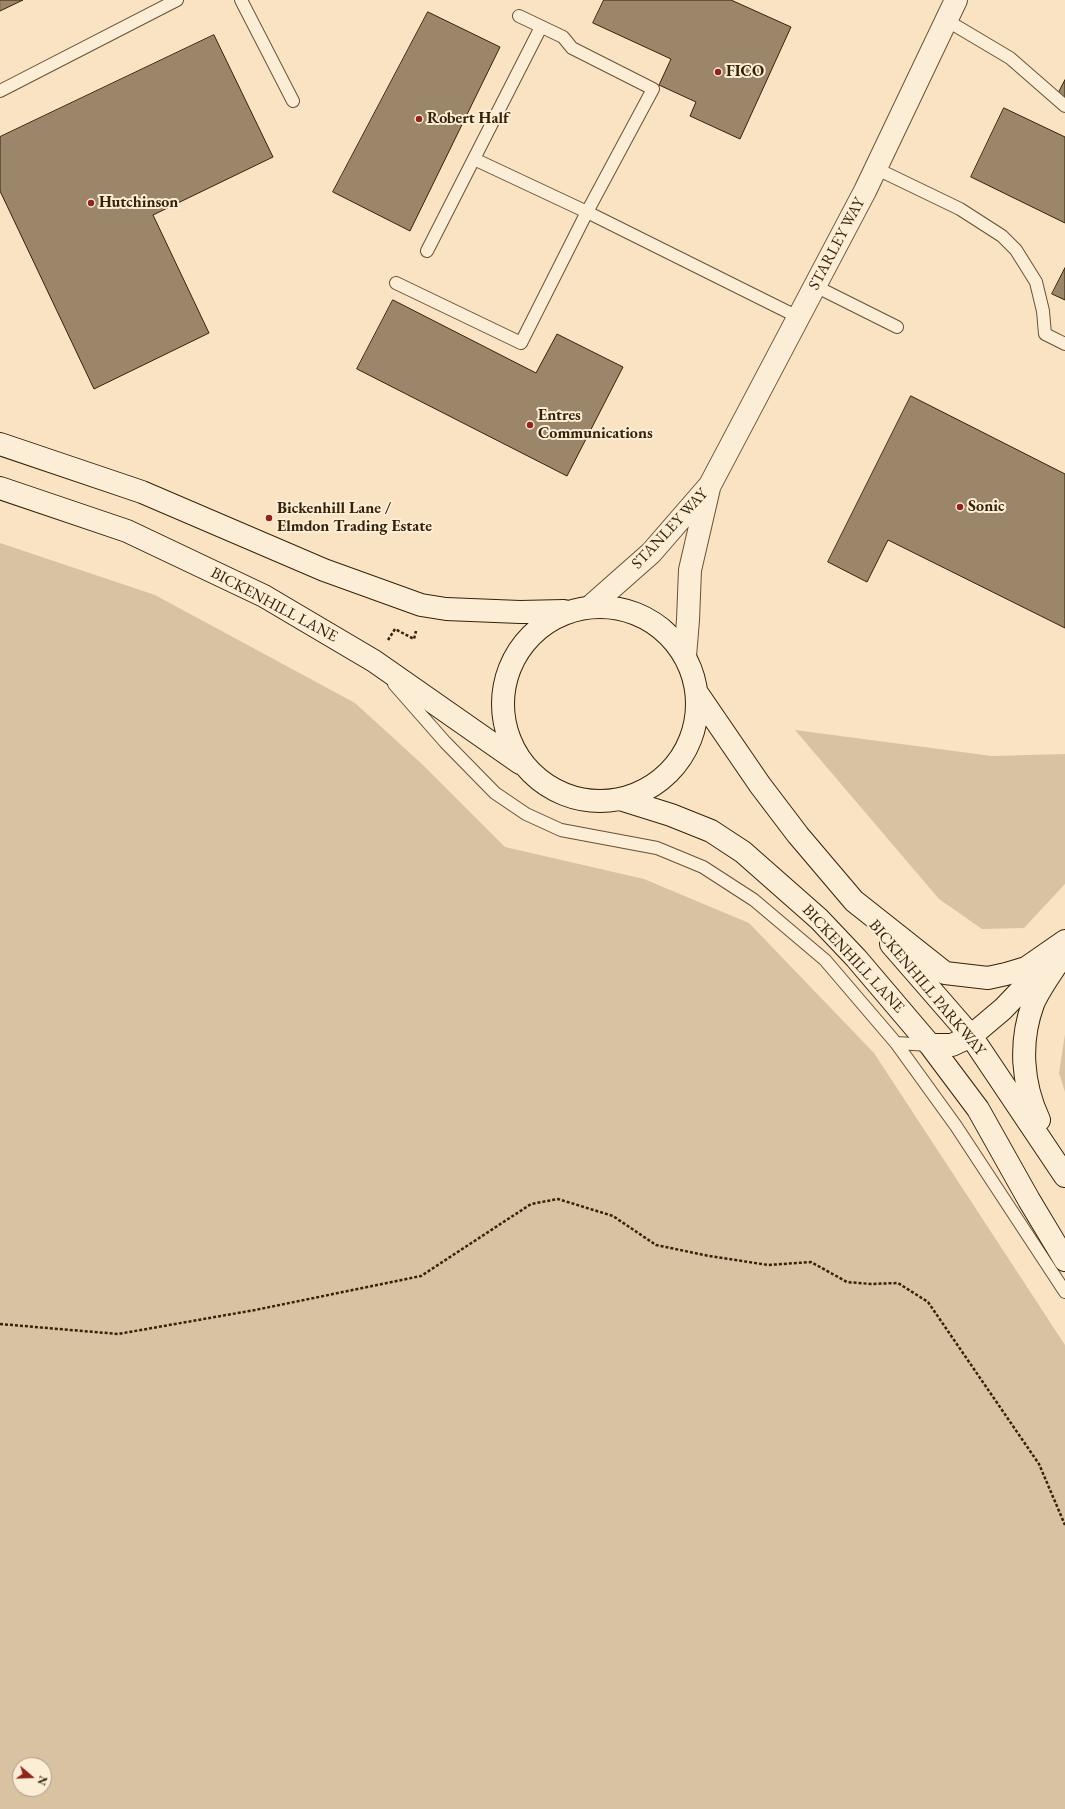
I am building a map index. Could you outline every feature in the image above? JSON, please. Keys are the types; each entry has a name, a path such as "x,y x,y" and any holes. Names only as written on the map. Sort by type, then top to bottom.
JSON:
{"main road":[{"name":"STARLEY WAY","path":"710,485 815,286 875,168 956,0"},
{"path":"0,444 142,492 324,570 421,605 446,609 520,612 568,611 591,606 619,608 646,617 668,634 685,656 693,674 697,693 696,721 686,748 670,772 646,789 620,799 594,801 568,796 545,784 525,767 511,744 503,719 503,692 510,666 524,642 544,624 568,611"},
{"name":"STANLEY WAY","path":"591,606 651,553 710,485"},
{"name":"STANLEY WAY","path":"685,656 690,570 710,485"},
{"name":"BICKENHILL LANE","path":"0,488 127,531 264,596 374,661 525,767"},
{"path":"697,693 760,785 793,828 854,901 945,973 981,978 1006,974 1026,968 1065,941"},
{"name":"BICKENHILL LANE","path":"620,799 671,815 711,831 743,852 830,930 883,988 930,1044"},
{"name":"BICKENHILL PARKWAY","path":"854,901 971,1036 1064,1174"},
{"path":"930,1044 952,1045 971,1036 1003,1009 1065,945"},
{"path":"1064,1174 1027,1091 1024,1058 1027,1032 1034,1003 1065,952"},
{"path":"930,1044 978,1110 1065,1260"}],"lane":[{"path":"0,91 177,0"},
{"path":"241,0 293,101"},
{"path":"396,283 521,343 587,212 653,90 572,48 563,37 519,16"},
{"path":"946,20 1010,58 1065,106"},
{"path":"427,251 541,27"},
{"path":"474,159 587,212 798,317"},
{"path":"875,168 960,209 1002,236 1016,250 1036,282 1043,310 1045,334 1065,344"},
{"path":"815,286 897,327"},
{"path":"374,661 445,742 495,793 526,814 561,830 657,848 703,867 754,900 825,960 896,1043 956,1126 1065,1292"},
{"path":"896,1043 930,1044"}],"path":[{"path":"0,1324 118,1334 255,1310 421,1276 532,1204 558,1199 613,1216 656,1245 709,1256 768,1265 811,1262 847,1282 871,1284 898,1283 928,1302 1039,1464 1065,1525"}],"shaded area":[{"path":"0,543 155,595 355,703 423,765 505,847 644,879 749,923 874,1053 1065,1345 1065,1809 0,1809"},
{"path":"795,730 992,756 1065,754 1065,884 1024,928 982,929 939,899"},
{"path":"1065,1034 1065,1092 1059,1073"}],"building":[{"path":"0,0 23,0 0,11"},
{"name":"FICO","path":"604,0 731,0 791,27 740,139 690,116 696,102 659,85 671,59 593,23"},
{"path":"428,12 500,47 410,231 333,192"},
{"name":"Hutchinson","path":"214,35 273,157 153,215 209,333 94,389 0,191 0,137"},
{"path":"1065,80 1065,100 1057,96"},
{"path":"1004,108 1065,137 1065,223 971,177"},
{"path":"1065,268 1065,300 1052,294"},
{"name":"Entres Communications","path":"393,300 536,373 557,334 623,367 567,476 357,369"},
{"name":"Sonic","path":"911,396 1065,474 1065,628 888,540 867,582 828,562"}],"place":[{"name":"FICO","path":"718,72"},
{"name":"Robert Half","path":"419,119"},
{"name":"Hutchinson","path":"91,203"},
{"name":"Entres Communications","path":"530,425"},
{"name":"Sonic","path":"960,507"},
{"name":"Bickenhill Lane / Elmdon Trading Estate","path":"269,518"}]}
